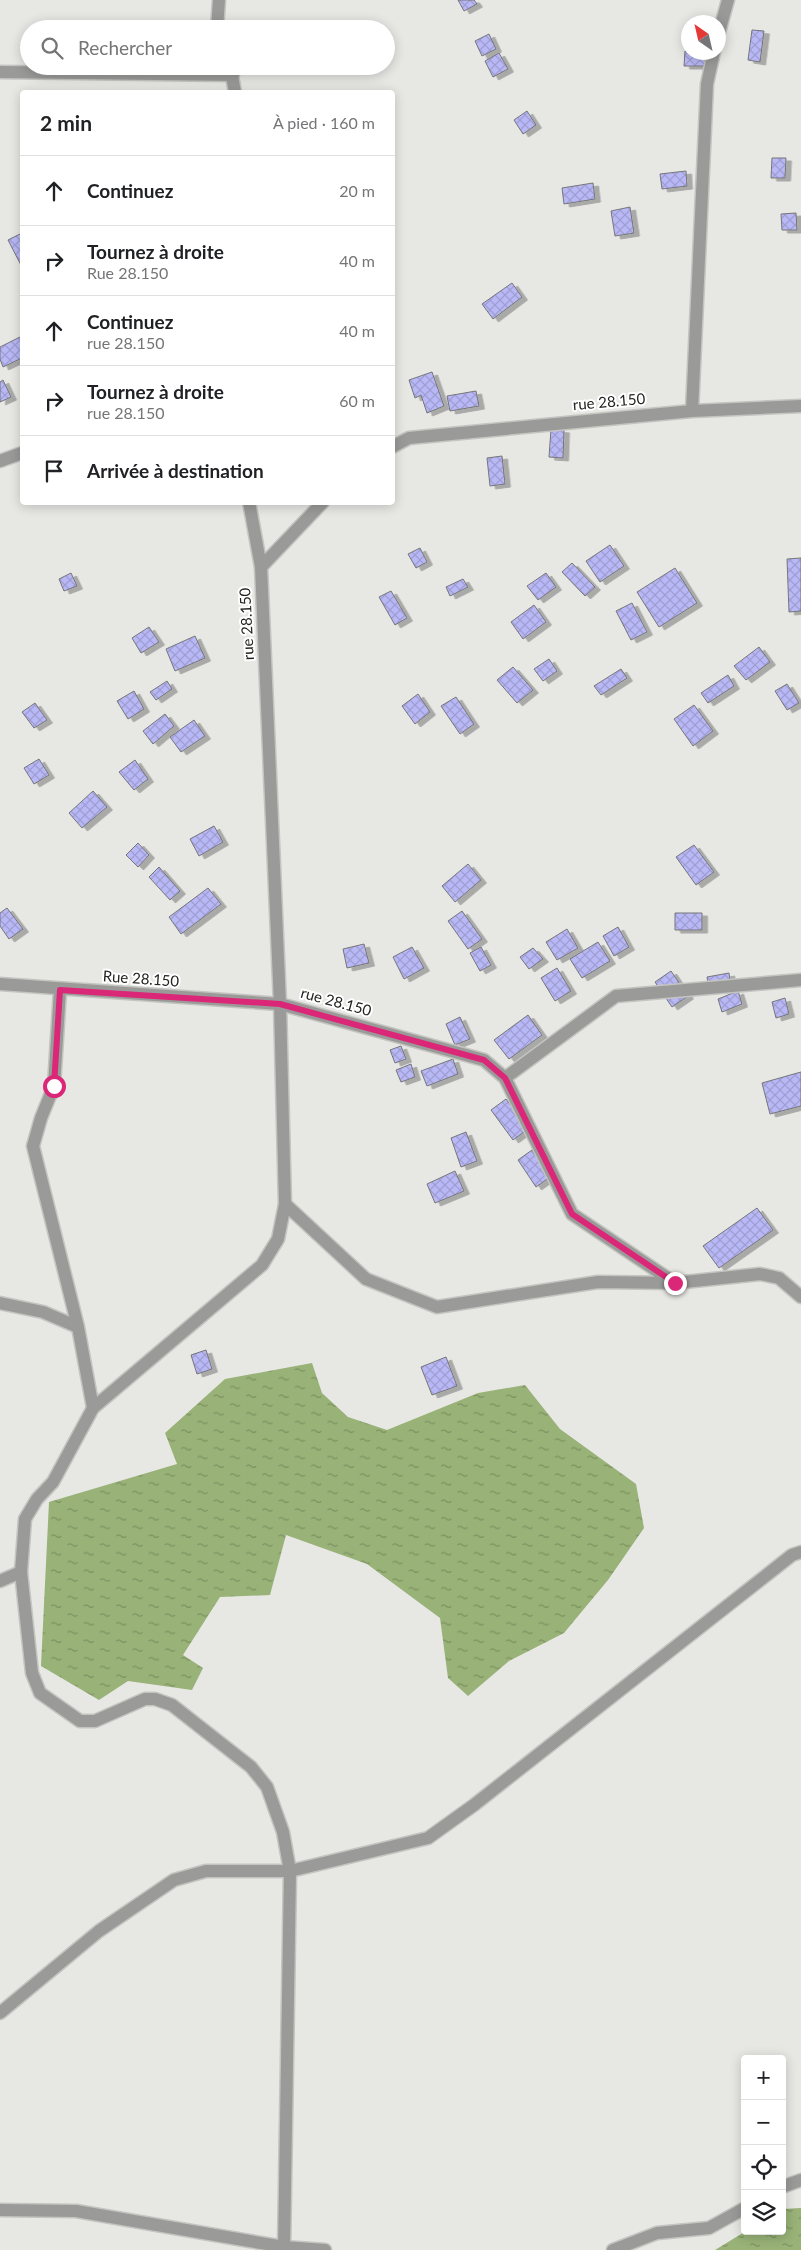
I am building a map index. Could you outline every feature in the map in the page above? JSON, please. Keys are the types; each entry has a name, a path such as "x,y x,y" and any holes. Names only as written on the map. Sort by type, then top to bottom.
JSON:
{"street":[{"path":"218,20 219,0"},
{"path":"724,15 728,0"},
{"path":"692,411 707,84 712,60"},
{"path":"0,72 20,72"},
{"path":"233,75 235,90"},
{"name":"rue 28.150","path":"395,446 409,438 692,411 801,406"},
{"path":"0,462 20,454"},
{"name":"rue 28.150","path":"250,505 260,567 280,1004 484,1060 505,1078 572,1214 675,1283"},
{"name":"rue 28.150","path":"260,567 320,505"},
{"path":"505,1078 616,996 801,980"},
{"name":"Rue 28.150","path":"0,984 60,990 280,1004"},
{"path":"60,990 54,1086 41,1118 33,1146 78,1327 93,1408"},
{"path":"280,1004 285,1204 278,1239 262,1265 93,1408 54,1482 36,1499 25,1519 21,1572 32,1673 40,1693 80,1721 86,1722 95,1721 145,1699 155,1699 172,1704 251,1767 267,1787 284,1832 290,1871 284,2249"},
{"path":"285,1204 366,1279 437,1307 598,1282 675,1283 760,1274 779,1278 801,1297"},
{"path":"0,1303 43,1312 78,1327"},
{"path":"0,2013 99,1931 174,1880 206,1871 290,1871 428,1838 474,1806 792,1555 801,1552"},
{"path":"0,1580 21,1572"},
{"path":"786,2186 801,2180"},
{"path":"0,2210 76,2211 284,2249 325,2250"},
{"path":"613,2250 657,2233 709,2228 741,2210"}],"water":[{"path":"312,1363 322,1393 348,1417 387,1430 478,1393 525,1385 560,1429 636,1484 644,1528 608,1580 564,1633 509,1661 468,1696 448,1678 440,1618 367,1564 286,1535 270,1595 220,1597 183,1655 203,1668 192,1690 128,1681 99,1700 41,1666 49,1502 177,1464 165,1433 225,1379"},
{"path":"801,2208 801,2250 715,2250 741,2234 786,2235 786,2209"}],"building":[{"path":"458,0 474,0 477,4 464,11"},
{"path":"752,30 764,31 760,62 748,60"},
{"path":"489,34 496,49 482,56 475,41"},
{"path":"499,53 508,69 493,77 485,61"},
{"path":"684,60 705,60 705,66 684,66"},
{"path":"527,111 536,125 523,134 514,120"},
{"path":"772,158 786,158 785,178 771,178"},
{"path":"686,171 687,186 662,189 660,174"},
{"path":"593,183 595,199 564,204 562,188"},
{"path":"630,207 634,233 615,236 611,211"},
{"path":"796,213 797,230 782,230 781,214"},
{"path":"20,234 20,263 8,240"},
{"path":"512,283 522,297 493,319 482,304"},
{"path":"20,337 20,359 3,367 0,359 0,347"},
{"path":"432,372 444,406 427,413 421,395 415,398 409,380"},
{"path":"3,380 11,397 0,402 0,382"},
{"path":"476,391 479,406 450,411 447,396"},
{"path":"551,429 564,430 563,458 549,457"},
{"path":"502,456 505,484 490,486 487,458"},
{"path":"610,545 624,566 600,582 586,561"},
{"path":"420,548 427,562 416,568 408,554"},
{"path":"801,558 801,611 789,612 787,559"},
{"path":"572,563 595,587 585,596 562,572"},
{"path":"675,568 697,603 659,627 637,592"},
{"path":"71,573 77,586 64,591 59,579"},
{"path":"546,573 556,587 538,600 527,586"},
{"path":"463,579 468,587 450,596 446,587"},
{"path":"391,591 407,618 395,625 379,597"},
{"path":"632,603 647,632 631,640 616,611"},
{"path":"534,605 546,622 523,639 511,622"},
{"path":"149,627 159,642 141,653 132,638"},
{"path":"195,636 205,658 175,671 166,649"},
{"path":"759,647 770,662 746,680 734,666"},
{"path":"549,659 557,671 543,681 534,669"},
{"path":"513,667 533,690 517,703 497,680"},
{"path":"621,669 627,678 601,695 594,686"},
{"path":"728,675 734,686 708,703 701,693"},
{"path":"167,681 172,689 156,700 150,692"},
{"path":"787,684 799,703 787,710 775,691"},
{"path":"134,691 144,709 128,719 117,701"},
{"path":"418,694 430,712 415,724 402,706"},
{"path":"456,697 474,724 460,734 441,706"},
{"path":"35,703 47,720 34,728 22,712"},
{"path":"694,705 713,731 693,746 674,719"},
{"path":"165,714 174,726 153,744 143,731"},
{"path":"194,720 205,736 181,752 170,737"},
{"path":"39,759 49,775 34,784 24,768"},
{"path":"135,760 148,779 134,790 119,772"},
{"path":"93,791 107,807 82,828 69,813"},
{"path":"214,826 223,842 199,856 190,839"},
{"path":"138,843 149,855 138,867 126,855"},
{"path":"694,845 714,872 696,885 676,857"},
{"path":"468,864 481,880 455,902 442,886"},
{"path":"159,867 180,891 170,900 149,877"},
{"path":"208,888 221,904 181,934 169,917"},
{"path":"7,908 23,929 9,939 0,926 0,913"},
{"path":"462,911 482,939 468,949 448,921"},
{"path":"675,913 702,913 702,930 675,930"},
{"path":"618,927 629,947 614,956 603,936"},
{"path":"567,929 578,948 557,960 546,942"},
{"path":"598,942 610,961 582,978 570,959"},
{"path":"364,944 369,963 347,968 343,949"},
{"path":"412,947 424,968 404,979 393,957"},
{"path":"481,947 491,965 480,971 470,953"},
{"path":"533,948 543,959 529,969 520,957"},
{"path":"557,968 571,991 555,1001 541,978"},
{"path":"671,971 688,996 672,1007 655,982"},
{"path":"729,973 731,986 709,989 707,977"},
{"path":"738,991 742,1004 722,1012 718,999"},
{"path":"785,998 789,1014 776,1018 772,1002"},
{"path":"528,1015 542,1035 509,1059 494,1040"},
{"path":"460,1017 470,1039 455,1045 446,1024"},
{"path":"401,1046 406,1059 395,1063 390,1050"},
{"path":"453,1059 458,1074 427,1086 421,1071"},
{"path":"411,1064 415,1077 401,1082 396,1070"},
{"path":"801,1072 801,1106 770,1114 762,1083"},
{"path":"506,1099 528,1129 513,1140 491,1110"},
{"path":"466,1132 477,1161 461,1167 451,1138"},
{"path":"532,1150 550,1177 536,1187 518,1160"},
{"path":"455,1171 464,1191 435,1203 427,1184"},
{"path":"757,1208 773,1230 719,1268 703,1246"},
{"path":"206,1350 212,1369 197,1374 191,1355"},
{"path":"446,1357 457,1386 432,1395 421,1367"}],"route":[{"path":"54,1086 60,990 280,1004 484,1060 505,1078 572,1214 675,1283"}]}
